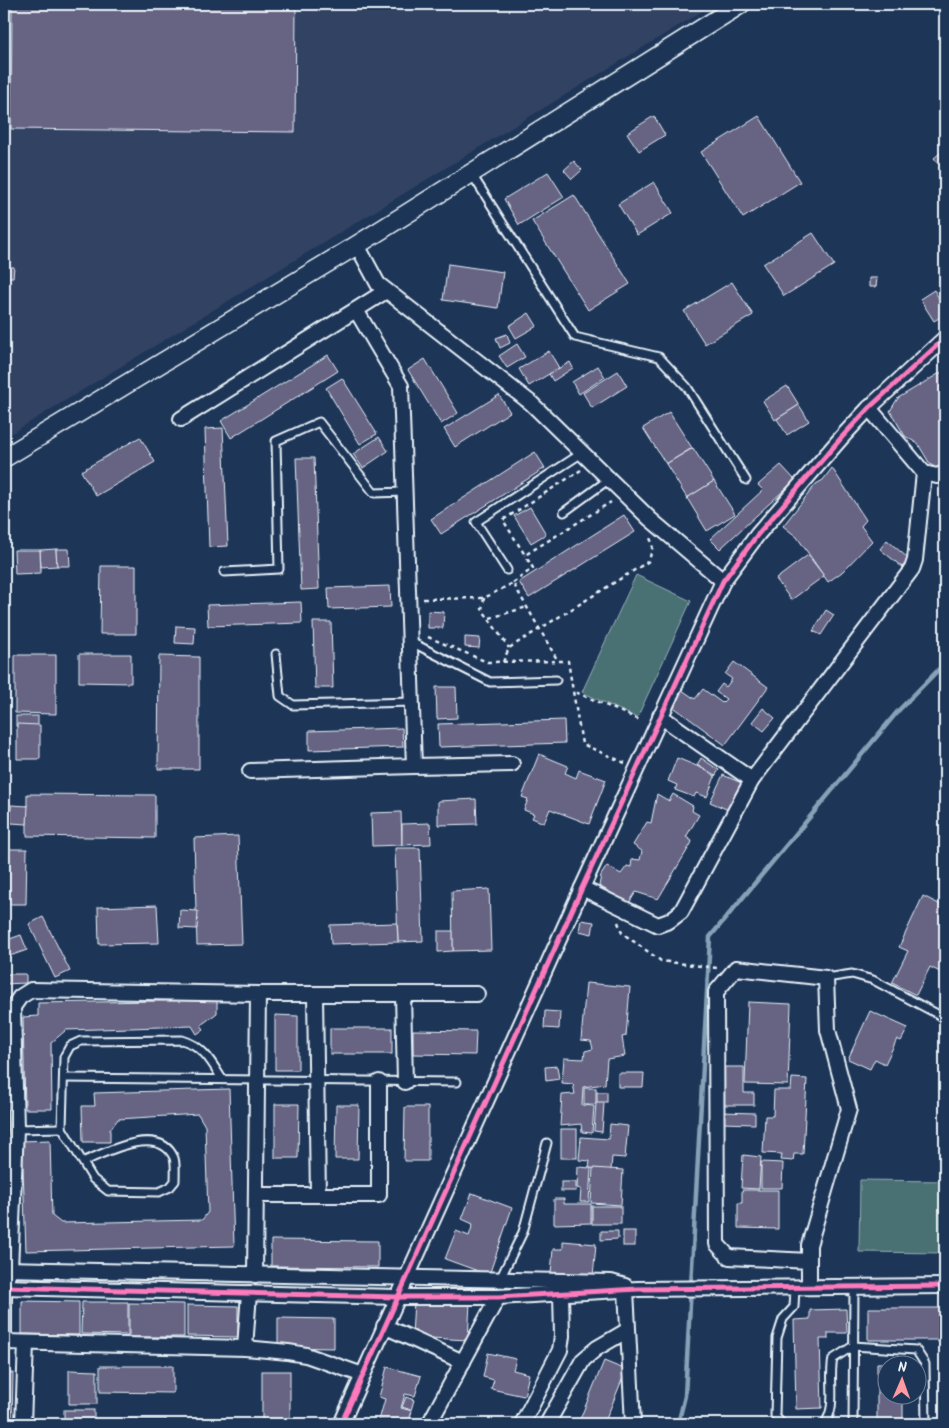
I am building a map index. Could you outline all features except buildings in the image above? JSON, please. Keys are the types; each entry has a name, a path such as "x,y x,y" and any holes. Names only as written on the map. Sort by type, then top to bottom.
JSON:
{"street":[{"path":"4,458 357,246 470,173 741,4"},
{"path":"357,246 378,284 530,403 650,520 724,581"},
{"path":"181,419 386,291"},
{"path":"356,310 401,386 414,766"},
{"path":"341,1424 636,768 724,581 758,534 869,408 945,338"},
{"path":"869,408 924,473 937,476 945,473"},
{"path":"582,888 658,925 669,921 681,912 752,780 912,569 915,560 924,473"},
{"path":"658,722 752,780"},
{"path":"250,770 512,764"},
{"path":"802,1288 808,1261 809,1245 849,1109 828,1030 826,978 736,968 716,992 716,1244 729,1257 808,1261"},
{"path":"363,1375 306,1355 246,1348 4,1342 4,1287 7,1269 16,1129 13,1007 20,997 32,990 315,996 477,994"},
{"path":"255,1275 258,994"},
{"path":"403,994 405,1082"},
{"path":"315,996 318,1195"},
{"path":"256,1195 379,1194 379,1082"},
{"path":"7,1269 611,1282 632,1290"},
{"path":"4,1287 397,1297 498,1297 632,1290 945,1286"},
{"path":"632,1290 628,1330 633,1424"},
{"path":"246,1348 249,1293"},
{"path":"522,1424 560,1350 562,1336 561,1294"},
{"path":"429,1424 498,1297"},
{"path":"384,1326 463,1362"},
{"path":"547,1424 583,1360 597,1348 628,1330"},
{"path":"23,1424 26,1343"}],"lane":[{"path":"470,173 576,337 659,357 687,386 746,480"},
{"path":"224,572 279,568 276,441 319,422 374,493 405,492"},
{"path":"507,570 476,522 587,458"},
{"path":"564,512 608,480"},
{"path":"411,642 490,682 556,680"},
{"path":"276,654 280,696 293,705 413,702"},
{"path":"826,978 852,974 873,980 945,1018"},
{"path":"82,1162 122,1145 159,1142 167,1147 174,1159 175,1181 170,1187 159,1192 108,1191 93,1179 82,1162 62,1128 64,1057 70,1046 81,1041 182,1040 194,1043 208,1056 222,1079"},
{"path":"64,1078 458,1082"},
{"path":"16,1129 62,1128"},
{"path":"500,1280 523,1232 548,1143"},
{"path":"853,1424 854,1287"},
{"path":"782,1424 775,1416 777,1338 783,1319 794,1307 802,1288"},
{"path":"824,1424 830,1411 830,1368 833,1359 853,1346 916,1350 925,1364 926,1424"}],"path":[{"path":"409,600 484,598 513,583 533,568 503,520 587,458"},
{"path":"525,555 614,500"},
{"path":"503,662 509,648 649,562 653,545 648,533"},
{"path":"513,583 558,661"},
{"path":"484,598 482,609 509,648"},
{"path":"490,618 527,607"},
{"path":"410,627 487,662 568,661 582,744 636,768"},
{"path":"573,691 658,722"},
{"path":"610,902 622,933 661,961 727,969"}],"shaded area":[{"path":"4,4 714,4 4,438"}],"green space":[{"path":"636,575 691,601 637,718 582,692"},
{"path":"860,1180 945,1181 945,1253 859,1252"}],"waterway":[{"path":"678,1424 685,1396 710,937 898,711 945,663"}],"cycle path":[{"path":"341,1424 582,888 723,581 758,534 842,437 869,408 945,338"},
{"path":"4,1287 397,1297 498,1297 638,1289 945,1286"}]}
